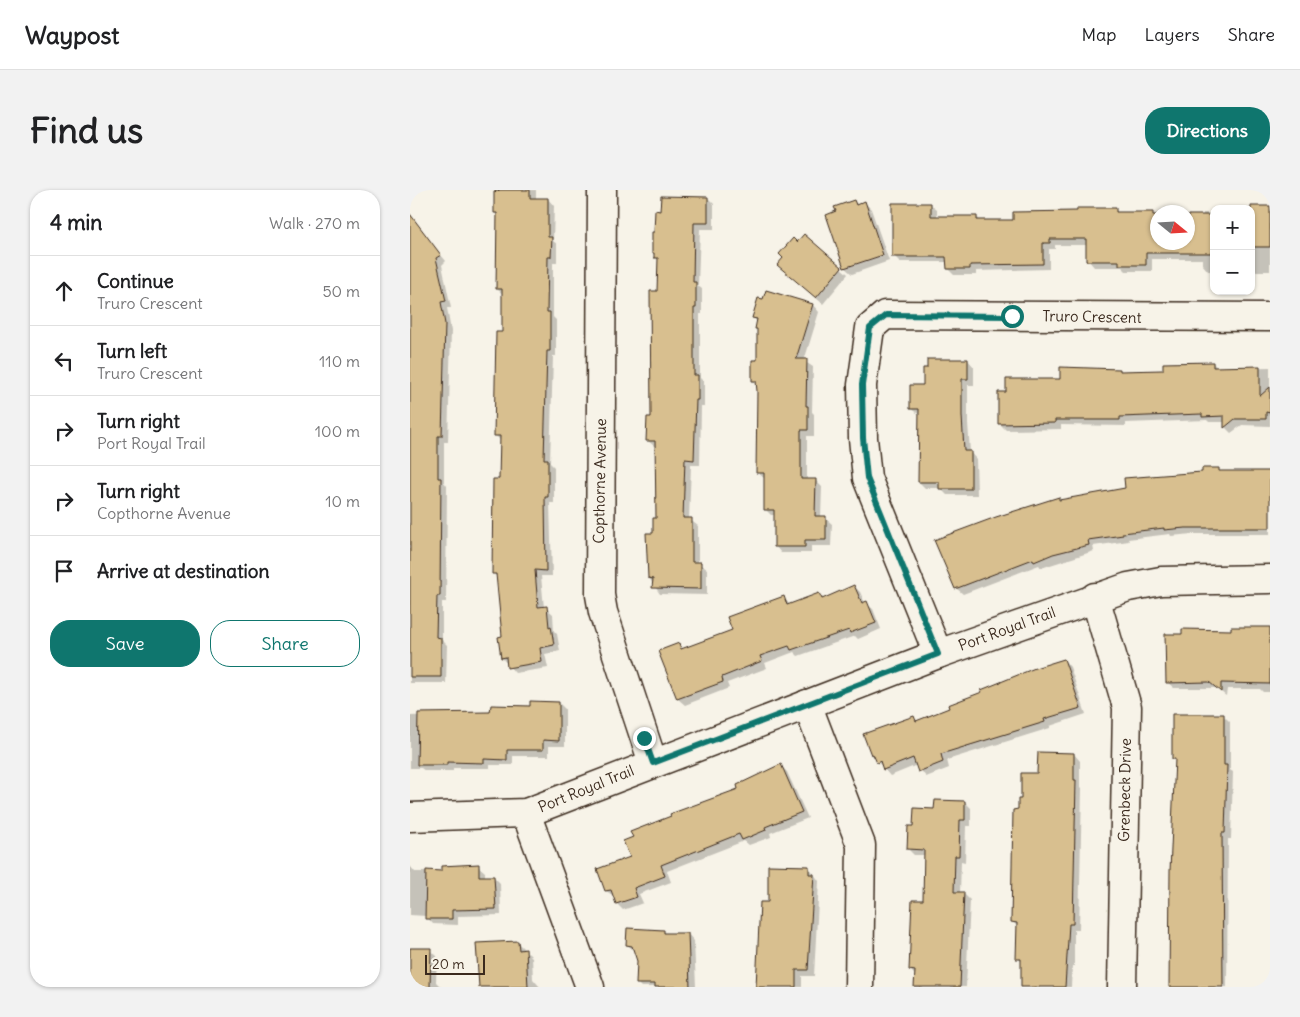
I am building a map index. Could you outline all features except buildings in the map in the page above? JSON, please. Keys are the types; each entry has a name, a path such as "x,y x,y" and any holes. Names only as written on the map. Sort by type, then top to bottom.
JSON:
{"street":[{"name":"Copthorne Avenue","path":"602,190 600,596 603,612 653,763"},
{"name":"Truro Crescent","path":"938,654 867,478 863,438 862,385 870,328 886,315 1270,317"},
{"name":"Port Royal Trail","path":"410,817 526,813 938,654 1095,597 1128,587 1161,581 1270,579"},
{"name":"Grenbeck Drive","path":"1095,597 1127,707 1122,987"},
{"path":"807,704 861,845 859,987"},
{"path":"526,813 590,987"}],"route":[{"path":"644,738 653,763 938,654 867,478 863,438 862,385 870,328 886,315 1012,316"}]}
